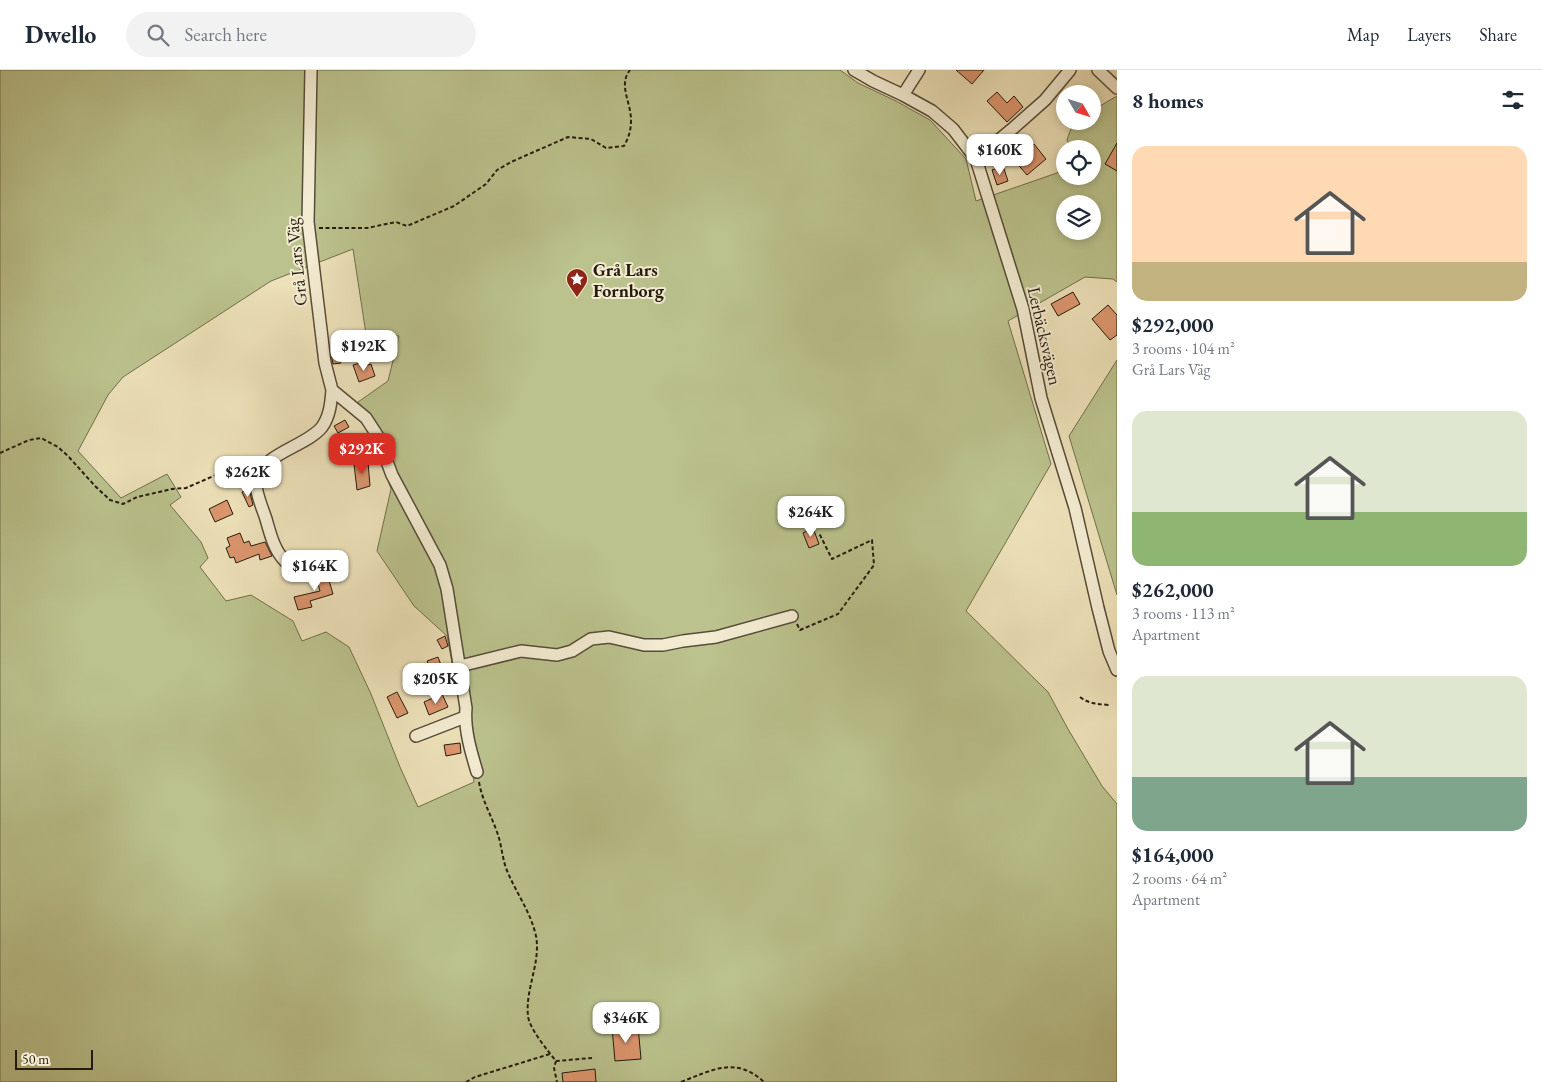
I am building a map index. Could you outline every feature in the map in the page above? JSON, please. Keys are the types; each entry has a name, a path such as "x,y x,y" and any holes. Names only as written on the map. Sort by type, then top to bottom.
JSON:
{"street":[{"name":"Grå Lars Väg","path":"311,70 309,227 325,363 332,390"},
{"name":"Lerbäcksvägen","path":"854,70 923,105 942,118 963,140 976,159 1024,314 1041,398 1076,508 1098,608 1117,670"},
{"path":"903,95 919,70"},
{"path":"976,159 1045,100 1070,70"},
{"path":"1100,71 1117,88"},
{"path":"301,571 285,561 277,550 270,535 256,484 260,472 267,464 315,434 321,428 329,410 332,390"},
{"path":"332,390 366,418 377,435 392,475 440,566 447,590 460,666 466,717 477,772"},
{"path":"460,666 521,651 557,654 572,651 591,639 609,637 644,645 716,638 792,616"},
{"path":"416,736 466,717"}],"path":[{"path":"309,227 367,228 396,222 407,226 454,206 486,184 497,170 504,166 568,137 591,139 606,148 624,146 630,134 631,118 625,89 625,76 630,70"},
{"path":"0,453 29,440 40,438 68,456 110,500 123,504 137,497 186,488 262,454"},
{"path":"792,616 800,630 838,614 874,565 872,540 832,559 819,533"},
{"path":"1080,697 1086,702 1109,705"},
{"path":"477,772 487,811 497,833 508,872 529,914 536,936 537,959 529,995 528,1017 533,1028 556,1060 592,1058"},
{"path":"466,1082 475,1077 550,1054"},
{"path":"556,1060 554,1068 556,1082"},
{"path":"681,1082 727,1066 753,1072 764,1082"}],"green space":[{"path":"0,70 840,70 858,83 930,120 966,159 976,201 1056,173 1056,185 1101,185 1101,140 1067,140 1071,130 1101,130 1101,105 1117,96 1117,282 1113,279 1085,277 1008,321 1051,464 966,611 1048,692 1102,786 1117,804 1117,1082 0,1082","holes":["353,249 366,334 399,336 388,381 358,402 371,430 391,489 377,551 414,606 447,636 474,782 418,807 371,694 349,647 326,632 302,641 293,621 251,595 226,601 200,567 208,558 201,542 170,505 181,497 167,474 121,498 78,451 108,395 123,377 271,281"]},
{"path":"1117,360 1117,595 1069,436"}],"building":[{"path":"956,70 984,70 972,84"},
{"path":"997,92 1007,103 1014,96 1023,107 1007,122 987,101"},
{"path":"1117,143 1117,171 1105,164"},
{"path":"1034,144 1046,159 1027,175 1008,153 1017,145 1024,153"},
{"path":"1003,166 1008,181 997,185 992,170"},
{"path":"1073,292 1080,304 1058,316 1051,304"},
{"path":"1108,305 1117,315 1117,335 1110,340 1092,319"},
{"path":"339,353 341,363 333,364 331,354"},
{"path":"364,362 365,366 371,364 375,376 359,382 353,365"},
{"path":"345,420 349,427 338,433 334,426"},
{"path":"368,462 370,486 357,490 354,464"},
{"path":"249,489 253,505 249,507 242,492"},
{"path":"227,500 233,514 215,522 209,509"},
{"path":"795,506 801,518 792,523 786,510"},
{"path":"813,528 819,544 809,548 803,533"},
{"path":"240,533 244,543 249,541 251,546 265,542 272,556 260,560 259,554 236,563 234,557 230,558 226,548 230,546 227,538"},
{"path":"326,570 333,594 310,601 312,607 298,610 294,597 320,591 315,574"},
{"path":"445,636 448,646 442,649 437,640"},
{"path":"438,657 441,665 430,669 427,661"},
{"path":"397,692 408,713 397,718 387,697"},
{"path":"442,694 448,707 429,715 424,702"},
{"path":"460,743 461,753 446,756 444,745"},
{"path":"638,1026 641,1059 615,1061 612,1028"},
{"path":"595,1069 596,1082 563,1082 562,1073"}],"place":[{"name":"Grå Lars Fornborg","path":"577,298"}]}
